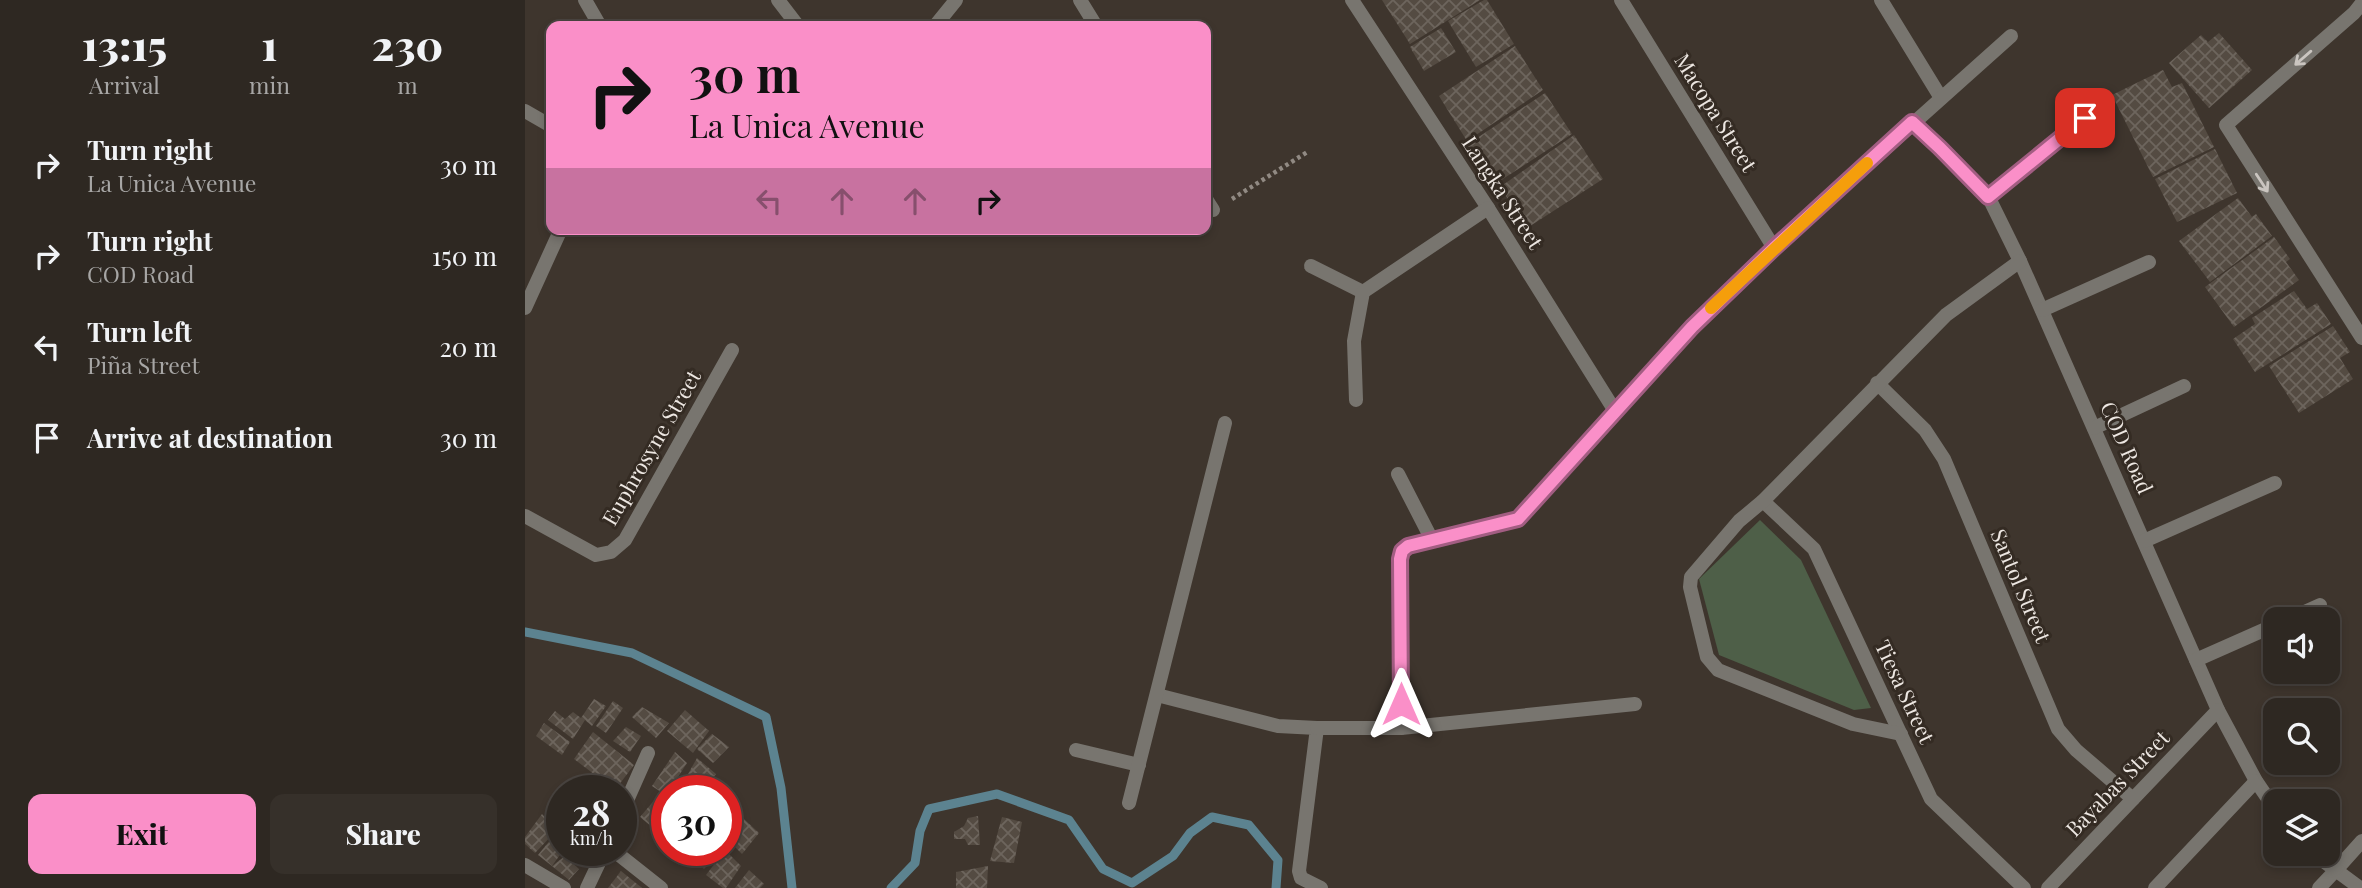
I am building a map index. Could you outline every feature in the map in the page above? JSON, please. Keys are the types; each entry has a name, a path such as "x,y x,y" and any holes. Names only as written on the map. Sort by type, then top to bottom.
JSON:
{"street":[{"path":"585,0 597,21"},
{"path":"778,0 794,21"},
{"path":"939,21 956,0"},
{"path":"1080,0 1093,21"},
{"name":"Langka Street","path":"1352,0 1488,208 1615,411"},
{"name":"Macopa Street","path":"1621,0 1774,248"},
{"path":"1881,0 1941,98"},
{"path":"2359,12 2226,125 2362,338"},
{"path":"1401,728 1402,551 1408,546 1518,519 1692,327 1912,122 2011,36"},
{"path":"525,111 546,124"},
{"path":"1988,197 2085,118"},
{"name":"COD Road","path":"1912,122 1988,197 2042,310 2218,710 2263,791"},
{"path":"1356,400 1354,341 1363,292 1488,208"},
{"path":"525,308 558,235"},
{"path":"1901,734 1853,724 1717,670 1707,657 1690,587 1691,577 1739,521 1763,501 1946,315 2020,261"},
{"path":"2042,310 2149,262"},
{"path":"1311,266 1363,292"},
{"name":"Euphrosyne Street","path":"525,516 596,555 611,552 625,540 732,350"},
{"name":"Santol Street","path":"1877,383 1925,430 1944,459 2058,729 2076,750 2133,799"},
{"path":"2094,428 2184,386"},
{"path":"1129,803 1191,548 1225,423"},
{"path":"1398,474 1432,540"},
{"path":"2144,541 2275,483"},
{"name":"Tiesa Street","path":"1763,501 1814,549 1931,799 2024,888"},
{"path":"2316,607 2320,605"},
{"path":"2196,660 2263,630"},
{"path":"1157,695 1278,726 1317,728 1401,728 1635,704"},
{"name":"Bayabas Street","path":"2047,888 2218,710"},
{"path":"1317,728 1299,871 1301,878 1321,888"},
{"path":"1076,750 1139,765"},
{"path":"637,778 648,753"},
{"path":"2155,888 2256,781"},
{"path":"2319,888 2362,841"},
{"path":"525,865 564,888"},
{"path":"587,888 597,866"},
{"path":"633,866 661,888"},
{"path":"2330,866 2360,888"}],"path":[{"path":"1211,204 1309,151"}],"green space":[{"path":"1760,520 1801,560 1871,708 1854,710 1719,655 1699,579"}],"building":[{"path":"1382,0 1480,0 1410,44"},
{"path":"1487,0 1514,44 1476,67 1448,21"},
{"path":"1441,28 1456,52 1424,71 1410,47"},
{"path":"2219,33 2252,70 2209,108 2169,63 2201,35 2208,42"},
{"path":"1515,46 1543,90 1467,141 1439,96"},
{"path":"2163,70 2172,87 2182,83 2214,147 2153,177 2112,95"},
{"path":"1545,93 1572,134 1492,186 1465,146"},
{"path":"1574,135 1603,179 1527,228 1500,187"},
{"path":"2215,149 2237,193 2177,222 2155,179"},
{"path":"2238,198 2252,217 2256,214 2272,236 2210,282 2179,241"},
{"path":"2274,237 2290,259 2286,262 2299,280 2234,327 2205,287"},
{"path":"2294,291 2307,309 2317,303 2331,324 2255,372 2233,339 2255,324 2252,318"},
{"path":"2333,326 2350,352 2340,358 2353,379 2299,413 2269,366"},
{"path":"594,699 606,706 592,726 585,720 573,739 548,720 555,711 565,719 573,712 581,718"},
{"path":"613,701 623,708 606,733 596,726"},
{"path":"642,707 669,723 656,738 632,717"},
{"path":"685,710 709,731 693,753 667,731"},
{"path":"544,723 570,742 562,755 536,736"},
{"path":"626,727 641,736 630,752 613,741"},
{"path":"593,732 634,765 626,775 595,775 574,759"},
{"path":"712,734 729,747 713,763 697,749"},
{"path":"675,752 687,763 679,775 659,775"},
{"path":"697,758 716,774 690,775"},
{"path":"651,804 651,826 640,817"},
{"path":"542,814 546,818 546,842 535,853 525,844 525,837"},
{"path":"978,816 980,845 968,845 965,839 954,839 954,832 964,826 968,818"},
{"path":"1002,817 1022,822 1014,863 990,861"},
{"path":"742,819 759,833 742,854"},
{"path":"546,845 546,861 538,855"},
{"path":"552,866 576,866 579,869 569,880"},
{"path":"713,866 741,866 726,888 706,875"},
{"path":"988,866 987,888 956,888 956,872"},
{"path":"749,870 764,884 760,888 735,888"},
{"path":"621,871 642,888 608,888"}],"waterway":[{"path":"525,632 632,653 766,717 781,788 792,888"},
{"path":"891,888 915,863 920,831 929,809 997,794 1069,820 1103,869 1132,883 1173,856 1190,833 1212,817 1249,825 1278,860 1276,888"}],"slow traffic":[{"path":"1711,308 1867,163"}],"route":[{"path":"1401,704 1402,551 1408,546 1518,519 1692,327 1912,122 1988,197 2085,118"}]}
